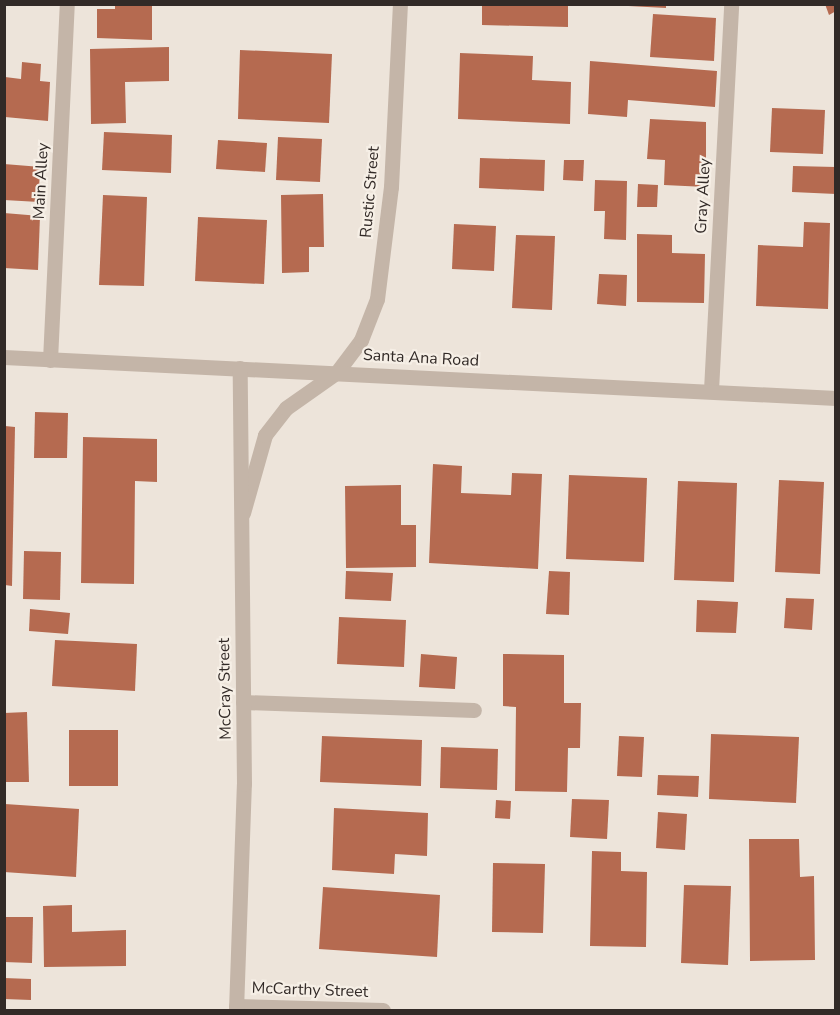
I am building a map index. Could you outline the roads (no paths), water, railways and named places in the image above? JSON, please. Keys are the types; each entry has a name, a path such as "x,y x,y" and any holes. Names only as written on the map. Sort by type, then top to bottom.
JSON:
{"street":[{"name":"Main Alley","path":"50,360 67,4"},
{"name":"Rustic Street","path":"241,518 265,435 286,408 337,372 361,340 377,299 391,187 400,4"},
{"name":"Gray Alley","path":"711,390 731,4"},
{"name":"Santa Ana Road","path":"4,357 711,390 836,398"},
{"name":"McCray Street","path":"236,1008 244,784 240,368"},
{"path":"243,702 474,710"},
{"name":"McCarthy Street","path":"236,1008 383,1011"}]}
